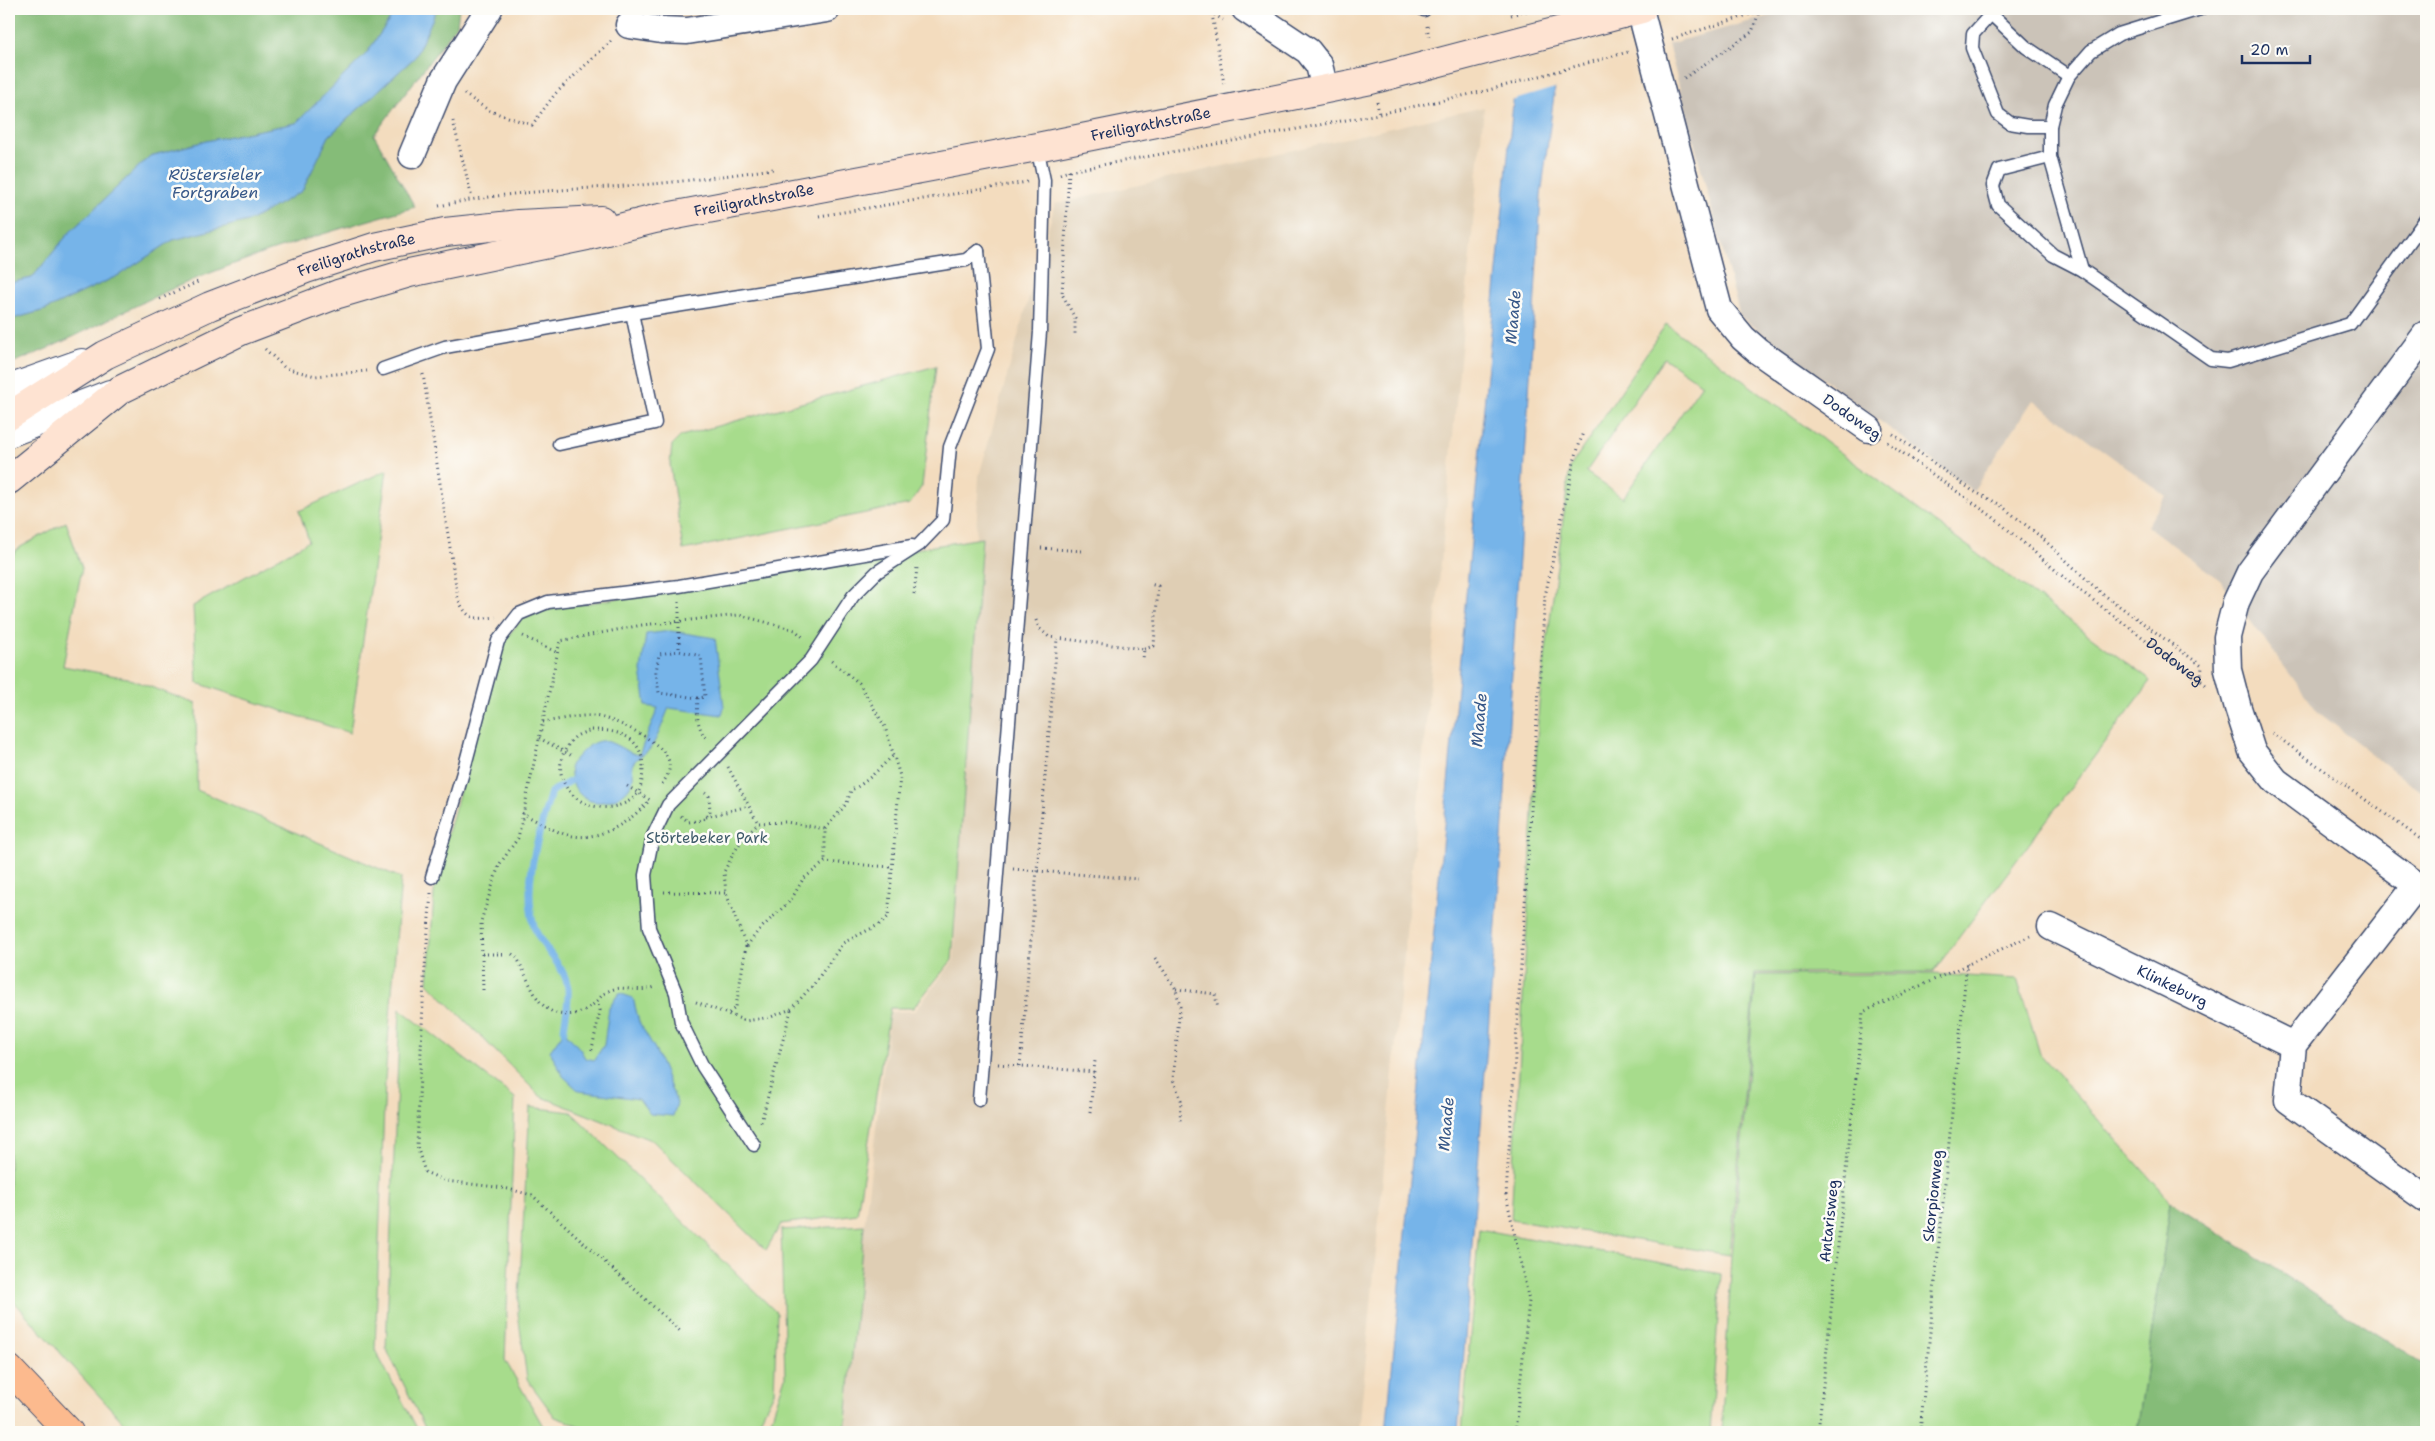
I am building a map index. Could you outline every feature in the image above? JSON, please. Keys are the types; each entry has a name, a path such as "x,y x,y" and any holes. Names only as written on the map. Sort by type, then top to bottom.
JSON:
{"highway":[{"path":"9,1369 69,1432"}],"main road":[{"name":"Freiligrathstraße","path":"9,480 120,390 240,332 338,294 409,273 587,236 655,219 1037,147 1371,80 1641,9"},
{"name":"Freiligrathstraße","path":"9,416 105,355 258,286 374,247 445,232 480,227 584,220 655,219"}],"street":[{"path":"412,155 443,81 489,9"},
{"path":"629,25 661,30 687,31 826,9"},
{"path":"1245,9 1308,51 1319,66 1325,89"},
{"name":"Dodoweg","path":"1641,9 1649,47 1719,309 1743,338 1758,351 1880,431"},
{"name":"Dodoweg","path":"2422,888 2276,781 2252,751 2228,670 2227,637 2236,602 2250,572 2426,334"},
{"path":"9,389 105,355"},
{"path":"9,433 120,390"},
{"path":"2422,888 2293,1045 2288,1100 2426,1199"},
{"name":"Klinkeburg","path":"2051,927 2293,1045"}],"lane":[{"path":"2082,270 2050,156 2050,126 2055,105 2069,76 2091,51 2119,34 2200,9"},
{"path":"2050,126 2028,126 2010,123 1998,114 1972,48 1973,34 1989,12 2026,47 2069,76"},
{"path":"979,1100 1040,332 1044,180 1037,147"},
{"path":"2050,156 1999,170 1993,186 1998,205 2053,255 2082,270 2211,359 2228,362 2350,324 2426,219"},
{"path":"383,369 445,346 632,313 966,260 978,251 988,349 950,448 943,520 919,545 877,572 853,596 826,634 818,651 668,805 653,836 646,875 649,928 676,993 681,1022 703,1067 754,1145"},
{"path":"559,444 655,423 632,313"},
{"path":"432,878 464,769 498,641 518,614 548,602 679,586 919,545"}],"path":[{"path":"816,216 1044,180 1069,171 1286,132 1485,91 1649,47 1767,9"},
{"path":"1662,93 1752,32 1759,11"},
{"path":"1212,13 1224,86 1232,84"},
{"path":"443,81 490,111 532,125 555,94 629,25"},
{"path":"452,118 472,198"},
{"path":"430,208 472,198 562,188 625,186 710,178 777,168"},
{"path":"1069,171 1062,294 1075,318 1075,335"},
{"path":"154,302 204,279"},
{"path":"259,344 285,368 315,376 383,369"},
{"path":"420,356 458,599 464,614 475,619 518,614"},
{"path":"1880,431 1973,491 1999,504 2040,536 2100,592 2202,666 2201,681"},
{"name":"Dodoweg","path":"1880,431 1993,517 2073,585 2238,708"},
{"path":"1515,1432 1529,1301 1506,1195 1544,616 1546,596 1574,462 1583,432"},
{"path":"1037,556 1040,548 1082,551"},
{"path":"1035,617 1039,628 1049,637 1056,640 1144,649 1154,646 1158,586 1150,584"},
{"path":"483,990 481,921 499,865 518,838 560,641 642,625 739,615 795,630 818,651 859,682 885,727 900,776 888,917 880,924 843,942 814,984 791,1009 771,1018 746,1021 676,993"},
{"path":"678,622 679,652"},
{"path":"507,629 558,653"},
{"path":"1020,1066 1056,640"},
{"path":"1143,660 1144,649"},
{"path":"679,652 701,656 705,697 698,698 659,693 656,672 659,654 679,652"},
{"path":"698,698 697,718 703,734 720,752 758,823"},
{"path":"543,722 594,716 626,726 660,746 669,760 668,775 659,787"},
{"path":"592,730 609,730 625,735 638,745 643,757 643,775 638,792 624,805 600,808 581,803 564,785 562,765 564,752 576,737 592,730"},
{"path":"2269,730 2426,843"},
{"path":"539,738 574,758"},
{"path":"826,862 825,830 847,803 851,790 861,786 871,774 894,755"},
{"path":"668,805 690,822 702,820 710,812 709,796 690,783"},
{"path":"627,786 650,800"},
{"path":"522,813 564,834 586,838 612,830 638,813 654,794"},
{"path":"705,817 749,806"},
{"path":"746,946 726,893 724,872 744,837 758,823 786,822 825,830"},
{"path":"728,1013 736,1007 746,946 758,931 791,900 803,879 826,862 891,867"},
{"path":"998,868 1138,878"},
{"path":"432,878 424,979 417,1146 425,1172 446,1181 504,1188 532,1195 680,1331"},
{"path":"646,892 726,893"},
{"path":"1967,962 2051,927"},
{"path":"482,954 512,954 518,958 543,1006 552,1011 574,1016 588,1009 605,991 618,987 644,991 670,978"},
{"path":"1155,958 1176,989 1180,1007 1174,1079 1182,1100 1180,1121"},
{"name":"Antarisweg","path":"1818,1432 1863,1012 1967,962"},
{"name":"Skorpionweg","path":"1920,1432 1967,962"},
{"path":"1176,989 1215,994 1218,1009"},
{"path":"591,1054 600,1010 597,1000"},
{"path":"754,1145 791,1009"},
{"path":"1090,1112 1095,1061"},
{"path":"982,1063 1094,1072"}],"shaded area":[{"path":"1795,9 2426,9 2426,796 2318,712 2220,580 2147,526 2166,496 2033,400 1973,491 1740,316 1668,44"},
{"path":"1484,107 1359,1432 845,1432 855,1302 890,1012 915,1011 954,960 979,476 1055,204"}],"green space":[{"path":"9,9 397,9 366,54 296,123 206,141 150,156 69,233 32,278 9,283"},
{"path":"437,9 459,9 457,25 374,135 415,207 293,243 233,264 153,297 51,347 9,364 9,320 45,310 119,275 173,240 251,220 302,191 329,136 415,57"},
{"path":"1666,324 2151,681 1933,972 1755,973 1730,1255 1511,1220 1539,703 1570,467","holes":["1664,358 1702,384 1623,498 1586,472"]},
{"path":"936,366 922,486 910,504 683,550 670,464 672,445 681,436"},
{"path":"387,470 350,733 197,683 193,606 309,541 299,511"},
{"path":"66,522 82,568 63,666 127,678 196,704 197,790 401,878 385,1079 375,1350 419,1432 132,1432 9,1296 9,562 17,549"},
{"name":"Störtebeker Park","path":"982,538 952,960 913,1008 890,1008 857,1214 781,1224 766,1250 653,1141 540,1096 428,983 435,880 501,644 522,619 541,611"},
{"path":"1932,974 2017,979 2040,1054 2171,1202 2137,1432 1721,1432 1732,1256 1756,975"},
{"path":"400,1009 515,1098 505,1360 543,1426 560,1432 427,1432 386,1348"},
{"path":"530,1107 571,1112 777,1313 774,1392 754,1432 596,1432 555,1417 527,1379 518,1313"},
{"path":"2171,1202 2426,1366 2426,1432 2137,1432"},
{"path":"864,1225 845,1432 767,1432 785,1377 781,1230"},
{"path":"1479,1229 1721,1274 1710,1432 1462,1432"}],"water":[{"name":"Rüstersieler Fortgraben","path":"397,9 437,9 415,57 329,136 302,191 251,220 173,240 119,275 45,310 9,320 9,283 32,278 69,233 150,156 206,141 296,123 366,54"},
{"name":"Maade","path":"1522,9 1565,9 1541,196 1500,871 1458,1432 1386,1432"},
{"path":"671,631 715,638 724,707 722,715 669,708 652,746 633,764 633,777 628,790 609,801 594,802 588,800 576,789 571,776 570,765 587,747 603,741 639,755 658,708 646,706 641,671 646,634"},
{"path":"619,993 633,998 639,1022 655,1049 677,1103 673,1116 650,1114 639,1099 579,1091 563,1076 550,1051 564,1031 580,1049 585,1058 594,1060 604,1045 609,1008"}],"pier":[{"path":"1520,9 1567,9 1558,87 1511,101"}],"waterway":[{"path":"564,1031 568,999 566,980 558,964 537,934 531,909 530,892 537,841 551,792 578,777"}]}
